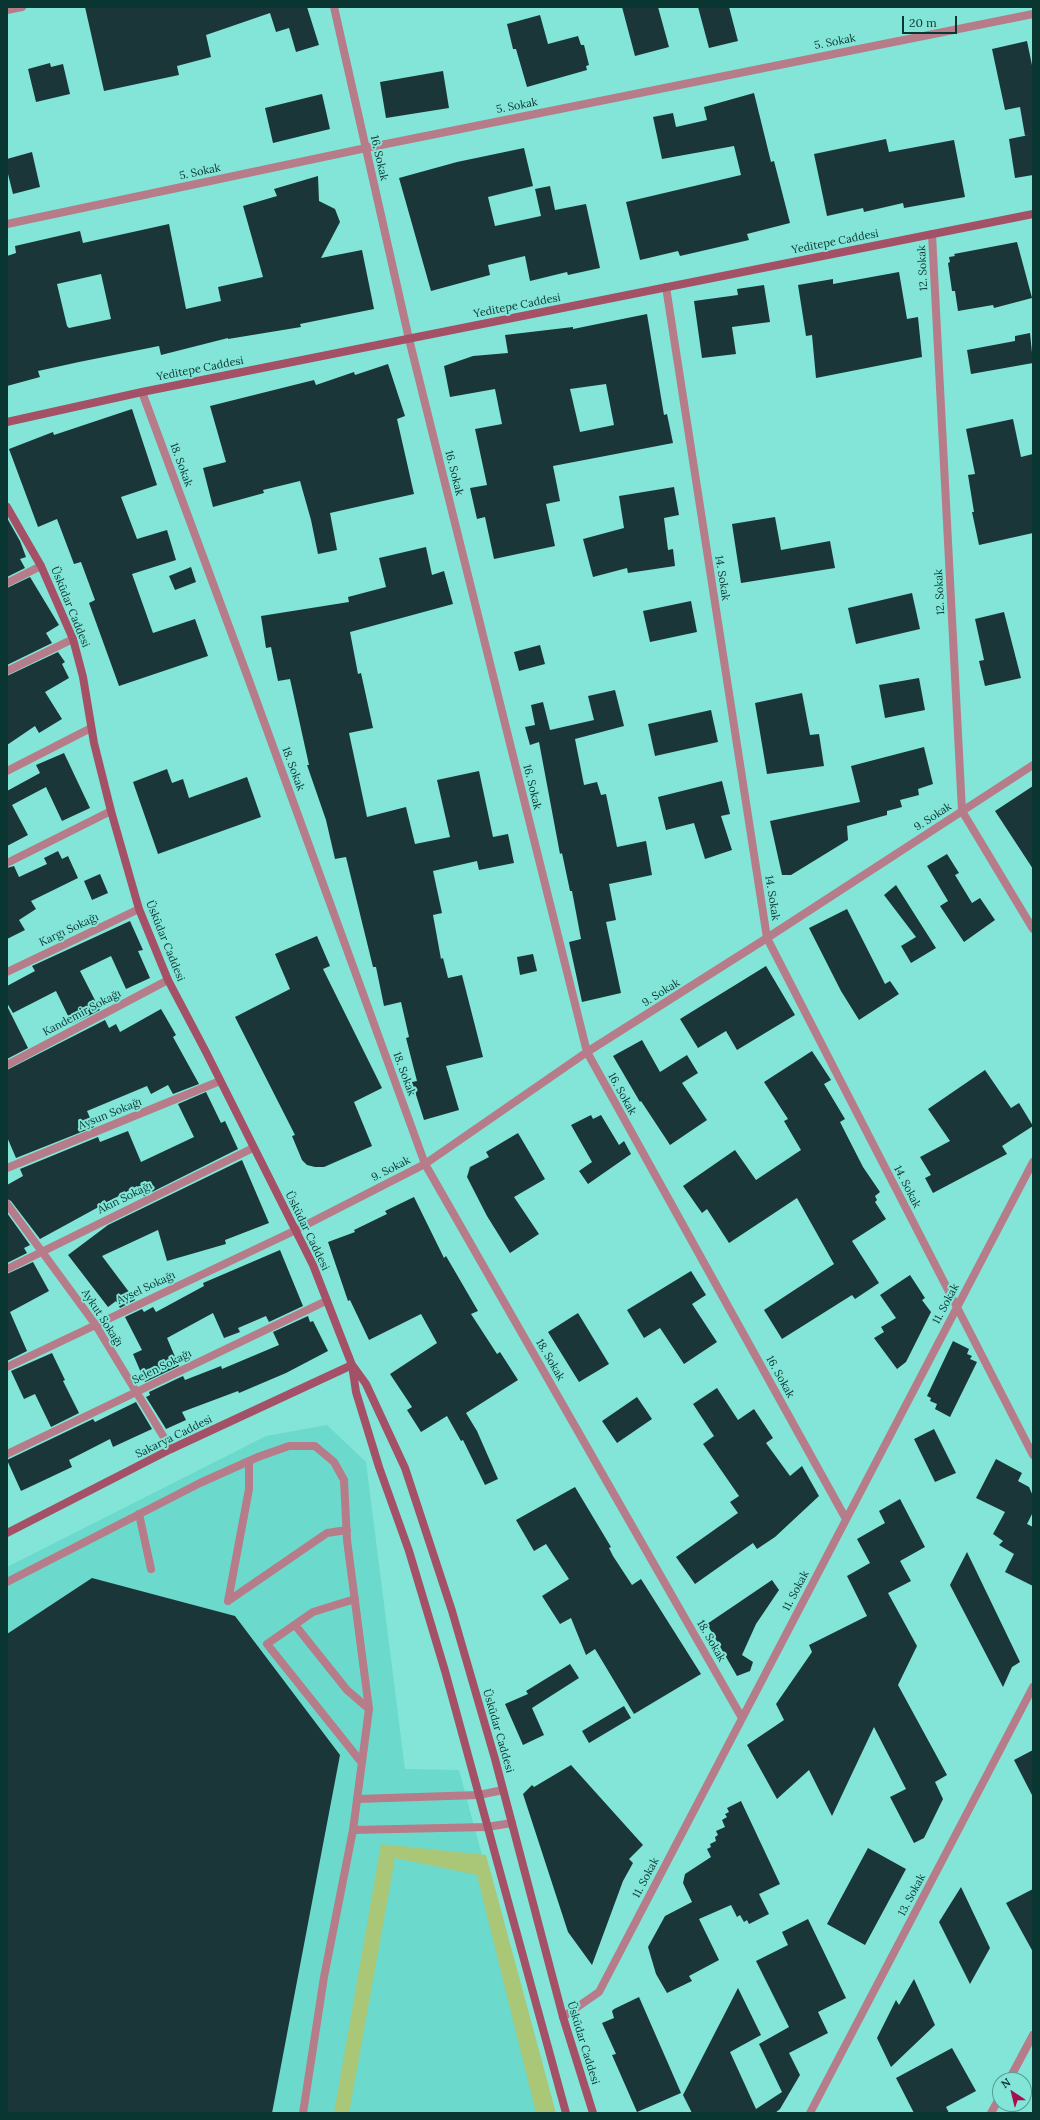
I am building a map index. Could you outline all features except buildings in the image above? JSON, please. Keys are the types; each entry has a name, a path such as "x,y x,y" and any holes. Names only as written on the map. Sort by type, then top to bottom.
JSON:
{"main road":[{"name":"Yeditepe Caddesi","path":"7,422 142,392 1033,214"},
{"name":"Üsküdar Caddesi","path":"8,510 41,566 73,639 83,677 91,728 111,811 139,909 168,980 313,1265 352,1365 356,1392 379,1467 411,1559 445,1671 566,2113"},
{"name":"Üsküdar Caddesi","path":"352,1365 366,1384 405,1468 452,1612 503,1790 563,2017 593,2113"},
{"name":"Sakarya Caddesi","path":"7,1533 172,1449 352,1365"}],"street":[{"path":"7,10 22,7"},
{"name":"16. Sokak","path":"334,7 409,339 587,1052 846,1519"},
{"name":"5. Sokak","path":"7,224 366,148 1033,14"},
{"name":"12. Sokak","path":"932,234 962,811 1033,929"},
{"name":"14. Sokak","path":"666,287 767,938 1033,1455"},
{"name":"18. Sokak","path":"142,392 250,682 424,1164 742,1718"},
{"path":"7,583 41,566"},
{"path":"7,672 73,639"},
{"path":"7,771 91,728"},
{"name":"9. Sokak","path":"296,1230 424,1164 587,1052 767,938 1033,765"},
{"path":"7,863 111,811"},
{"name":"Kargı Sokağı","path":"7,972 139,909"},
{"name":"Kandemir Sokağı","path":"7,1065 168,980"},
{"name":"Aysun Sokağı","path":"7,1168 220,1081"},
{"name":"Akın Sokağı","path":"7,1269 253,1148"},
{"name":"11. Sokak","path":"563,2017 599,1992 1033,1162"},
{"name":"Aykut Sokağı","path":"7,1204 95,1324 172,1449"},
{"name":"Aysel Sokağı","path":"7,1367 296,1230"},
{"name":"Selen Sokağı","path":"7,1454 326,1301"},
{"path":"7,1582 139,1514 249,1461 289,1446 315,1446 334,1462 344,1480 347,1530 368,1709 353,1830 324,1977 303,2113"},
{"path":"249,1461 249,1489 228,1601 327,1533 347,1530"},
{"path":"139,1514 151,1569"},
{"path":"355,1599 313,1612 266,1644 362,1764"},
{"path":"295,1625 347,1690 368,1709"},
{"name":"13. Sokak","path":"810,2113 1033,1687"},
{"path":"357,1799 479,1795 503,1790"},
{"path":"353,1830 487,1827 512,1823"},
{"path":"1013,2072 1033,2035"}],"shaded area":[{"path":"327,1425 366,1462 405,1769 459,1770 484,1863 543,2113 7,2113 7,1567 266,1436"}],"green space":[{"path":"381,1844 486,1855 556,2113 536,2113 477,1875 395,1858 349,2113 334,2113"}]}
